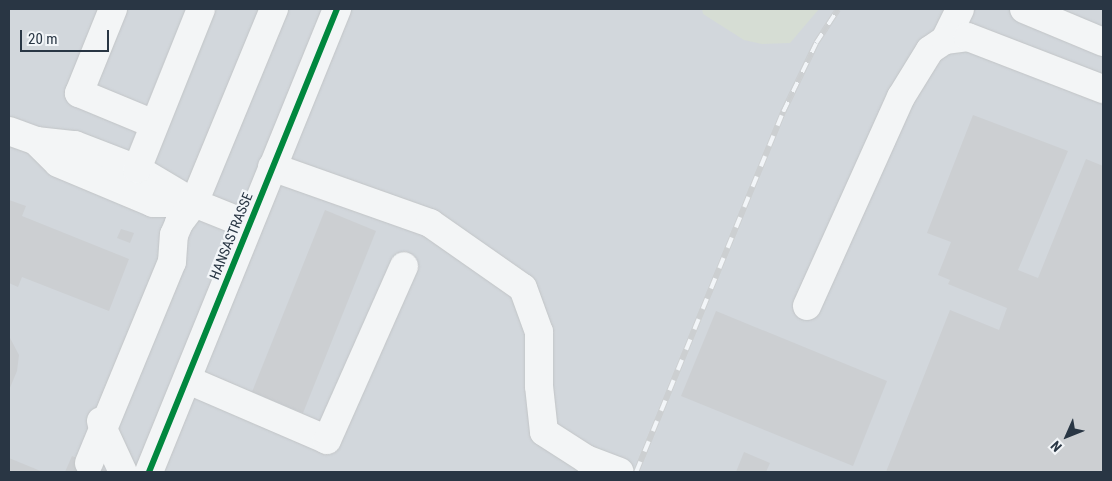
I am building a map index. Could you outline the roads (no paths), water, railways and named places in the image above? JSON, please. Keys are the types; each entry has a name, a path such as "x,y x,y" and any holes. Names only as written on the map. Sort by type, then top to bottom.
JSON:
{"street":[{"path":"113,9 79,93 154,124"},
{"path":"137,169 201,9"},
{"path":"119,470 103,429 99,402 156,255 174,235 179,223 194,203 274,9"},
{"name":"HANSASTRASSE","path":"149,472 188,380 337,9"},
{"path":"945,40 960,9"},
{"path":"1024,9 1103,42"},
{"path":"807,306 901,97 930,50 945,40 968,37 1103,90"},
{"path":"9,131 36,142 75,146 137,169 194,203 249,225"},
{"path":"36,142 58,163 153,203 194,203"},
{"path":"272,167 430,223 523,288 539,332 539,386 544,432 586,459 620,472"},
{"path":"188,380 327,440 404,266"},
{"path":"89,463 103,429"}],"railway":[{"path":"636,472 783,112 816,43 838,9"}]}
